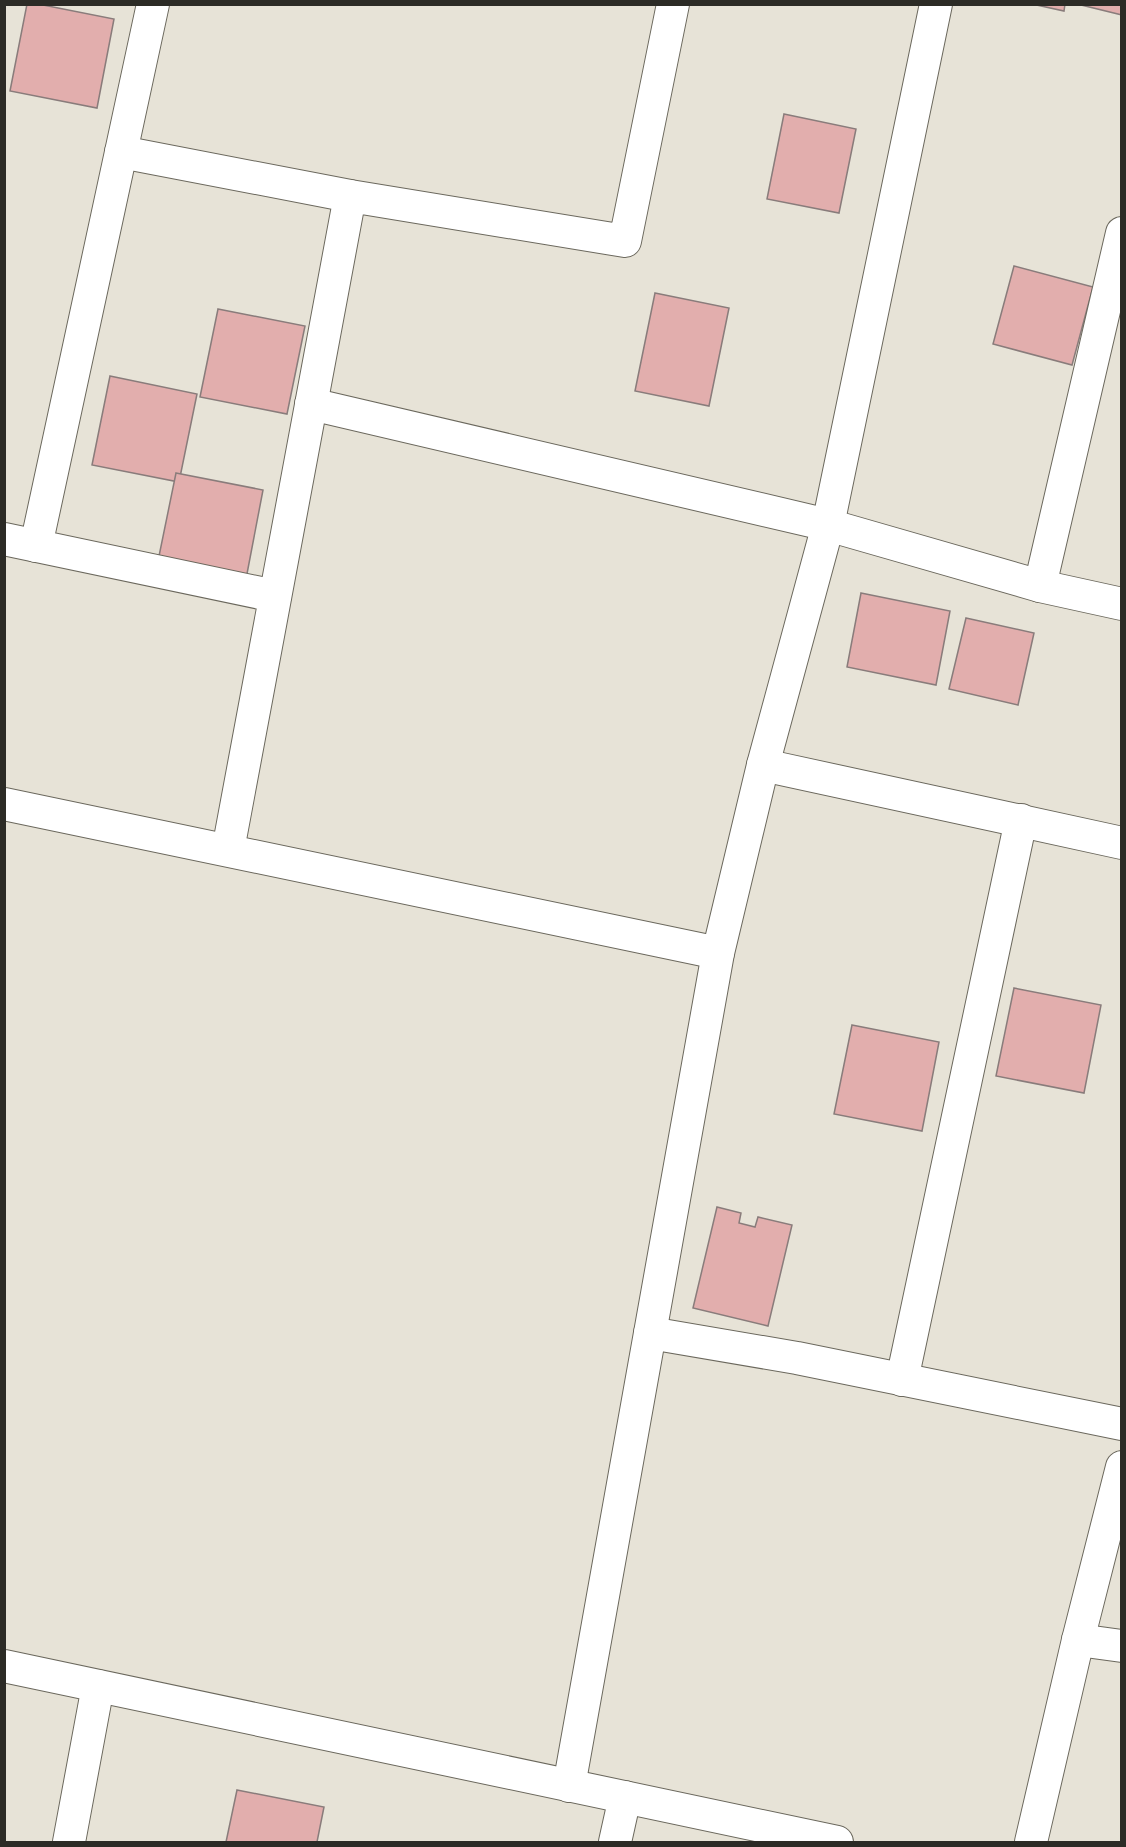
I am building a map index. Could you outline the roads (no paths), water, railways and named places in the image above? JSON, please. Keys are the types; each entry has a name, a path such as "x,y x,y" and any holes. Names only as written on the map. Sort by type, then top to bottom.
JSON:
{"street":[{"path":"36,546 153,4"},
{"path":"121,152 350,196 625,241 674,4"},
{"path":"569,1786 718,953 763,765 828,525 936,4"},
{"path":"228,850 350,196"},
{"path":"1040,586 1109,343 1122,233"},
{"path":"311,404 828,525 1040,586 1122,604"},
{"path":"4,539 275,596"},
{"path":"763,765 1122,843"},
{"path":"4,804 718,953"},
{"path":"902,1380 1021,820"},
{"path":"650,1333 797,1358 1122,1424"},
{"path":"1031,1842 1078,1640 1122,1467"},
{"path":"1078,1640 1122,1646"},
{"path":"4,1666 837,1842"},
{"path":"69,1842 98,1686"},
{"path":"615,1842 625,1797"}]}
